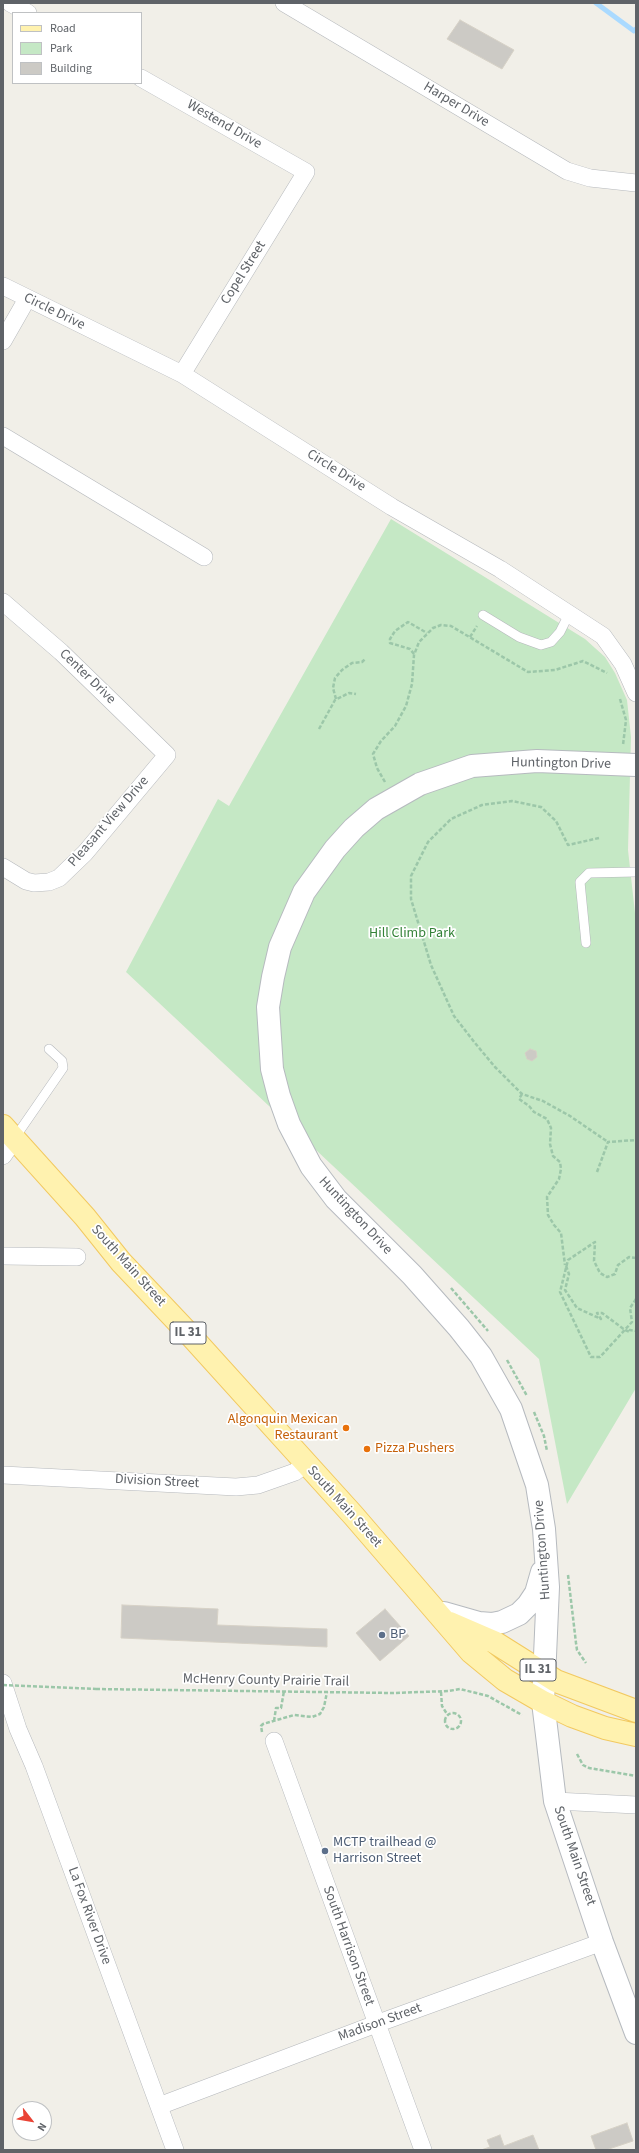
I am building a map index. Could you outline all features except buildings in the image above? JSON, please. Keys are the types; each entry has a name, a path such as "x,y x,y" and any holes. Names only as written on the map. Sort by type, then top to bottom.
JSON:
{"main road":[{"name":"South Main Street","path":"7,1141 85,1217 122,1262 353,1515 439,1615"},
{"name":"IL 31","path":"439,1615 494,1642 556,1681 636,1711"},
{"name":"IL 31","path":"439,1615 471,1652 505,1680 543,1702 572,1716 605,1728 636,1736"}],"street":[{"path":"10,3 26,12"},
{"name":"Harper Drive","path":"284,3 567,171 590,178 636,183"},
{"name":"Westend Drive","path":"142,79 306,172"},
{"name":"Copel Street","path":"182,374 306,172"},
{"name":"Circle Drive","path":"3,286 182,374 392,507 500,569 603,636 623,664 636,693"},
{"path":"3,341 27,298"},
{"path":"3,436 204,556"},
{"name":"Center Drive","path":"3,602 61,652 167,755"},
{"name":"Pleasant View Drive","path":"3,867 26,881 34,883 49,882 59,878 85,853 167,755"},
{"name":"Huntington Drive","path":"543,1673 548,1587 544,1529 538,1485 511,1409 481,1356 459,1328 412,1275 336,1199 311,1166 289,1124 279,1096 272,1070 268,1007 280,947 304,892 335,849 354,828 376,809 420,784 472,766 537,761 636,765"},
{"path":"3,1256 77,1257"},
{"name":"Division Street","path":"3,1475 236,1486 258,1485 295,1472 305,1464"},
{"path":"439,1615 478,1623 492,1624 519,1614 536,1593 546,1559"},
{"name":"South Main Street","path":"543,1673 543,1702 555,1801 602,1942 636,2033"},
{"name":"La Fox River Drive","path":"3,1684 18,1729 34,1766 175,2150"},
{"name":"South Harrison Street","path":"270,1736 423,2150"},
{"path":"555,1801 636,1805"},
{"name":"Madison Street","path":"159,2106 376,2024 602,1942"}],"lane":[{"path":"483,615 519,637 541,645 551,642 560,632 569,614"},
{"path":"586,943 580,882 589,873 636,872"},
{"path":"7,1141 63,1068 62,1061 50,1048"}],"path":[{"path":"414,655 410,649 390,643 390,639 399,626 408,622 428,633"},
{"path":"388,786 377,768 373,754 381,741 395,726 406,706 412,684 414,655 419,642 433,628 441,625 451,626 528,672 555,670 583,661 606,671 609,676"},
{"path":"336,699 333,688 335,678 342,670 352,663 362,662 365,659"},
{"path":"618,692 626,720 623,745"},
{"path":"320,729 336,699 349,693 356,694"},
{"path":"599,838 568,845 556,821 541,807 512,801 482,805 451,819 428,842 411,876 411,899 431,965 454,1016 495,1067 522,1094 543,1102 570,1116 608,1142 636,1140"},
{"path":"522,1094 519,1099 529,1106 534,1112 547,1119 551,1128 550,1144 553,1156 560,1162 561,1169 559,1179 547,1197 548,1215 554,1225 562,1233 566,1266 569,1274 565,1290 577,1308 601,1319 597,1313 602,1313 625,1330 630,1332 630,1330 636,1331"},
{"path":"597,1172 608,1142"},
{"path":"636,1258 629,1257 618,1265 615,1274 607,1277 600,1273 594,1260 595,1242 568,1260 560,1292 592,1357 600,1358 632,1322 630,1308 636,1299"},
{"path":"448,1286 488,1332"},
{"path":"505,1358 529,1402"},
{"path":"532,1408 544,1436 548,1455"},
{"path":"567,1572 577,1650 586,1664"},
{"name":"McHenry County Prairie Trail","path":"3,1684 96,1689 393,1693 441,1692 460,1689 488,1696 522,1715"},
{"path":"274,1721 276,1708 281,1708 284,1691"},
{"path":"270,1736 262,1733 260,1726 294,1715 312,1717 320,1714 324,1707 327,1692"},
{"path":"441,1692 442,1706 447,1714"},
{"path":"455,1712 460,1715 462,1720 458,1728 453,1729 448,1727 444,1720 447,1714 455,1712"},
{"path":"577,1754 583,1765 589,1768 636,1776"}],"green space":[{"name":"Hill Climb Park","path":"391,519 585,639 605,657 615,673 627,700 631,737 628,850 636,922 636,1388 567,1504 539,1359 126,972 218,799 229,806"}],"waterway":[{"path":"596,3 634,31 636,29"}],"place":[{"name":"Algonquin Mexican Restaurant","path":"346,1428"},
{"name":"Pizza Pushers","path":"367,1449"},
{"name":"BP","path":"382,1635"},
{"name":"MCTP trailhead @ Harrison Street","path":"325,1851"}]}
